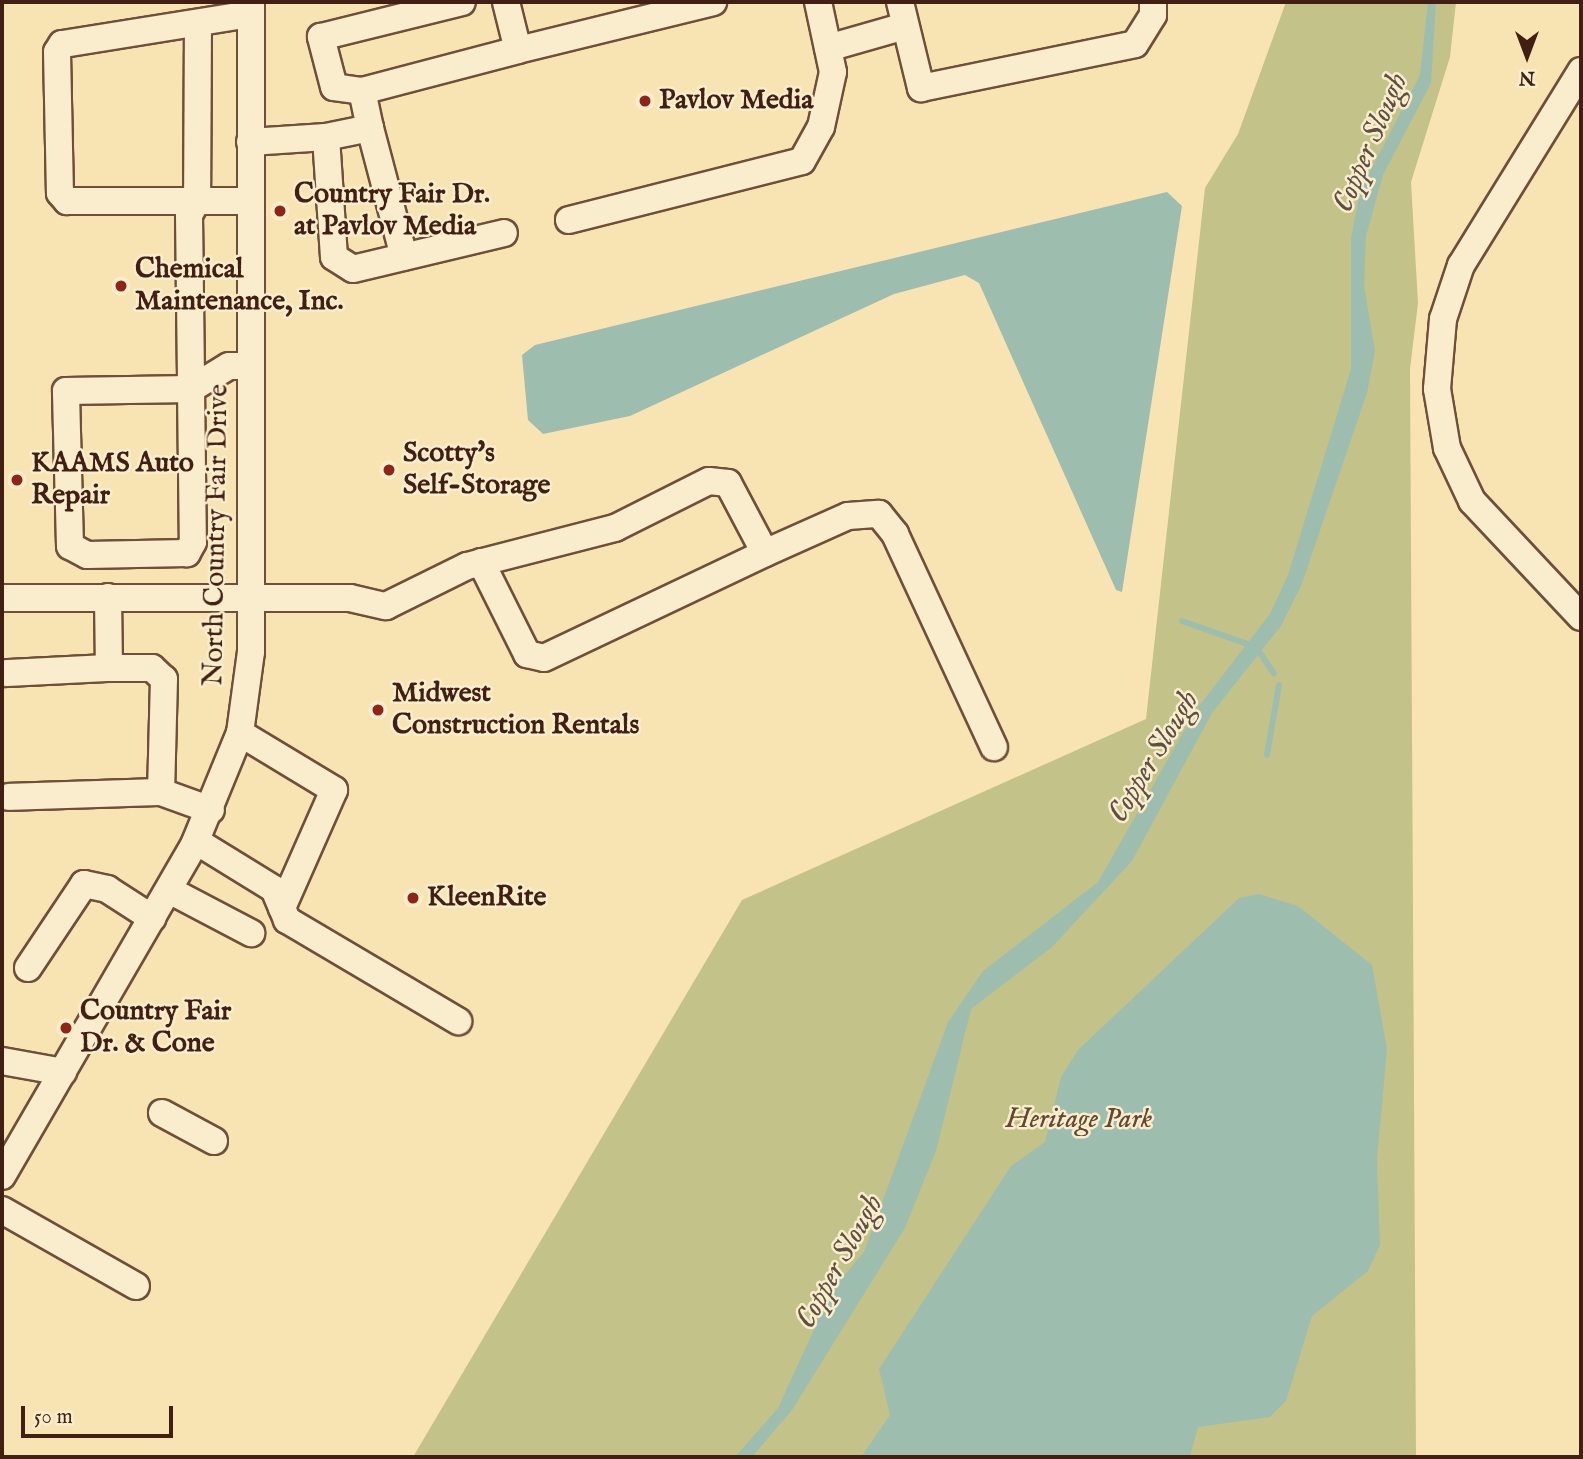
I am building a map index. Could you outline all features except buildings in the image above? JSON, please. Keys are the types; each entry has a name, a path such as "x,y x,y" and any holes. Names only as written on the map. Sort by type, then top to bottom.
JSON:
{"street":[{"path":"461,2 321,37 334,87 362,91 713,2"},
{"path":"506,2 518,50"},
{"path":"569,220 802,161 821,127 834,72 818,2"},
{"path":"828,48 903,14 921,88 1135,44 1153,15 1153,2"},
{"path":"250,8 198,23 62,44 57,52 60,193 67,201 251,201"},
{"name":"North Country Fair Drive","path":"2,1176 196,841 211,810 240,733 252,597 250,8"},
{"path":"198,23 197,201 189,215 191,389 193,542 187,554 87,555 70,546 66,391 191,389 229,366 251,366"},
{"path":"1581,71 1461,265 1443,319 1437,389 1447,448 1472,501 1581,617"},
{"path":"362,91 404,257"},
{"path":"250,142 326,137 370,128"},
{"path":"326,137 334,257 353,269 504,233"},
{"path":"2,598 350,598 386,606 481,562 615,528 709,481 728,483 765,553"},
{"path":"481,562 527,654 544,658 848,516 879,514 895,534 994,747"},
{"path":"108,597 109,668"},
{"path":"6,673 152,668 164,679 161,792"},
{"path":"240,733 334,790 282,908"},
{"path":"9,797 161,792 211,810"},
{"path":"196,841 274,889 287,920 458,1021"},
{"path":"28,968 84,884 107,889 152,918"},
{"path":"169,890 251,933"},
{"path":"2,1061 62,1072"},
{"path":"162,1113 214,1142"},
{"path":"2,1210 136,1286"}],"green space":[{"name":"Heritage Park","path":"1286,2 1456,2 1450,57 1411,182 1418,303 1410,369 1416,1457 413,1457 742,900 1146,719 1205,188 1238,134"}],"shaded area":[{"path":"1428,2 1436,2 1431,83 1383,175 1366,236 1364,285 1375,351 1367,393 1301,586 1281,626 1212,713 1132,861 1052,947 971,1009 936,1151 905,1228 792,1410 752,1457 735,1457 778,1408 832,1290 864,1252 948,1022 983,971 1098,882 1196,710 1270,614 1288,575 1351,369 1351,238 1360,191 1420,75"},
{"path":"1167,192 1182,206 1122,592 1116,590 979,283 965,275 894,294 630,416 543,434 528,420 522,355 535,345"},
{"path":"1259,894 1298,906 1372,965 1387,1049 1377,1159 1380,1245 1368,1271 1312,1316 1286,1401 1270,1417 1198,1427 1190,1457 861,1457 890,1415 879,1369 1011,1166 1045,1142 1061,1077 1078,1050 1239,898"}],"waterway":[{"path":"1182,621 1256,647 1274,674"},
{"path":"1267,755 1279,685"}],"place":[{"name":"Pavlov Media","path":"645,101"},
{"name":"Country Fair Dr. at Pavlov Media","path":"280,211"},
{"name":"Chemical Maintenance, Inc.","path":"121,286"},
{"name":"Scotty's Self-Storage","path":"389,470"},
{"name":"KAAMS Auto Repair","path":"17,480"},
{"name":"Midwest Construction Rentals","path":"378,710"},
{"name":"KleenRite","path":"413,898"},
{"name":"Country Fair Dr. & Cone","path":"66,1028"}],"water label":[{"name":"Copper Slough","path":"1371,143"},
{"name":"Copper Slough","path":"1154,757"},
{"name":"Copper Slough","path":"840,1262"}]}
